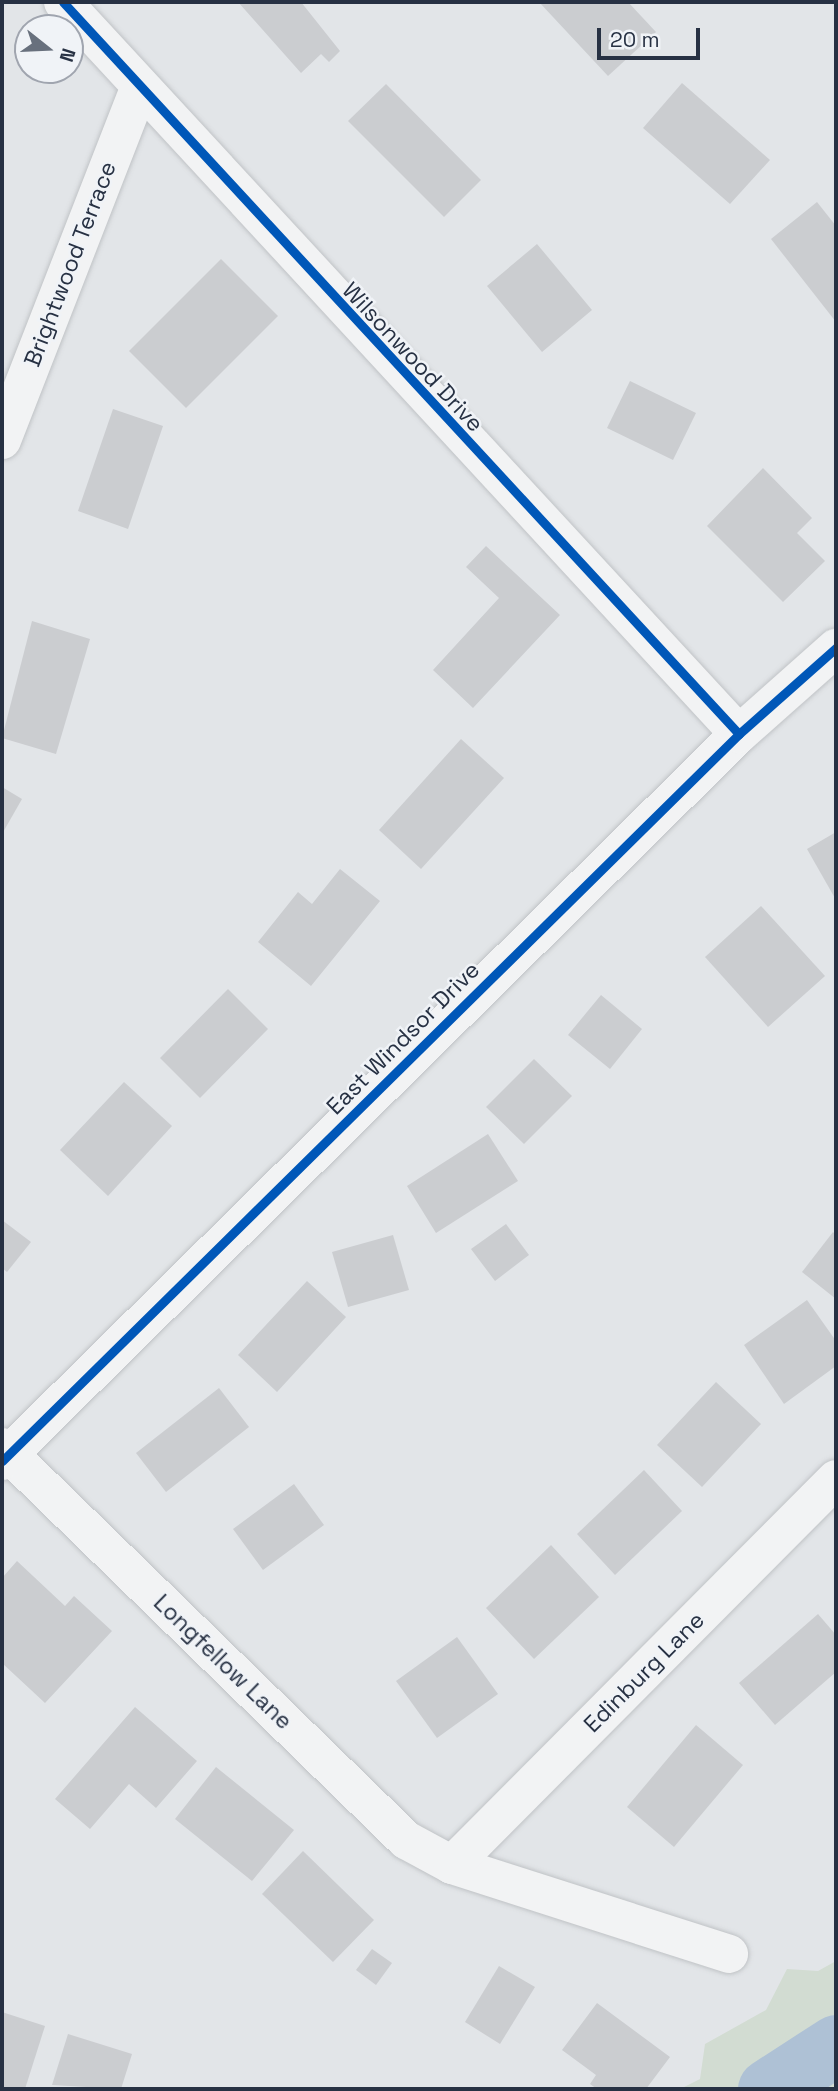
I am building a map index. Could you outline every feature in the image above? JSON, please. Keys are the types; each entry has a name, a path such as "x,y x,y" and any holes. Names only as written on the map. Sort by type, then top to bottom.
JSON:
{"street":[{"name":"Wilsonwood Drive","path":"63,2 139,88 739,734"},
{"name":"Brightwood Terrace","path":"2,440 139,88"},
{"name":"East Windsor Drive","path":"4,1454 739,734 836,648"},
{"name":"Longfellow Lane","path":"4,1454 406,1840 452,1865 729,1954"},
{"name":"Edinburg Lane","path":"452,1865 836,1479"}],"shaded area":[{"path":"836,1961 836,2089 680,2089 700,2079 705,2044 766,2010 787,1969 818,1971"}],"building":[{"path":"238,2 301,2 340,51 329,62 321,54 301,73"},
{"path":"539,2 628,2 656,32 608,76"},
{"path":"682,83 770,160 730,204 643,128"},
{"path":"386,84 481,180 444,217 348,121"},
{"path":"817,202 836,226 836,322 771,239"},
{"path":"537,244 592,310 542,352 487,286"},
{"path":"221,259 278,316 186,408 129,351"},
{"path":"630,381 696,413 673,460 607,428"},
{"path":"113,409 163,426 128,529 78,511"},
{"path":"763,468 812,518 797,533 825,561 783,602 707,526"},
{"path":"486,546 560,615 473,708 433,670 499,598 466,567"},
{"path":"32,621 90,639 56,754 2,738"},
{"path":"461,739 504,778 421,869 379,830"},
{"path":"2,787 22,799 2,834"},
{"path":"836,832 836,900 807,849"},
{"path":"340,869 380,901 311,986 258,942 298,892 312,904"},
{"path":"761,906 825,976 768,1027 705,957"},
{"path":"228,989 268,1029 200,1098 160,1058"},
{"path":"601,995 642,1029 610,1069 568,1035"},
{"path":"534,1059 572,1096 524,1144 486,1107"},
{"path":"124,1082 172,1126 108,1196 60,1150"},
{"path":"488,1134 518,1181 436,1233 407,1186"},
{"path":"2,1220 31,1242 7,1272 2,1268"},
{"path":"506,1224 529,1255 495,1281 471,1249"},
{"path":"833,1232 836,1235 836,1299 802,1272"},
{"path":"393,1235 409,1290 348,1307 332,1252"},
{"path":"307,1281 346,1317 277,1392 238,1355"},
{"path":"807,1300 836,1341 836,1366 784,1404 744,1345"},
{"path":"716,1382 761,1424 702,1487 657,1445"},
{"path":"219,1388 249,1427 166,1492 136,1453"},
{"path":"644,1470 682,1511 615,1575 577,1534"},
{"path":"294,1484 324,1525 263,1570 233,1529"},
{"path":"551,1545 599,1597 534,1659 486,1608"},
{"path":"17,1561 65,1606 74,1596 112,1631 45,1703 2,1663 2,1578"},
{"path":"818,1614 836,1635 836,1672 775,1725 739,1683"},
{"path":"457,1637 498,1694 437,1738 396,1681"},
{"path":"135,1707 197,1761 156,1808 129,1784 90,1829 55,1799"},
{"path":"696,1725 743,1765 674,1847 627,1807"},
{"path":"216,1767 294,1830 252,1881 175,1819"},
{"path":"303,1851 374,1920 333,1962 262,1894"},
{"path":"372,1949 392,1963 376,1985 356,1970"},
{"path":"499,1966 535,1987 500,2044 465,2022"},
{"path":"597,2003 670,2057 646,2089 597,2089 590,2084 596,2075 562,2050"},
{"path":"2,2012 45,2026 25,2089 2,2089"},
{"path":"68,2034 132,2054 121,2089 52,2085"}],"waterway":[{"path":"768,2089 836,2045"}],"cycle path":[{"path":"63,2 739,734"},
{"path":"2,1461 739,734 836,648"}]}
